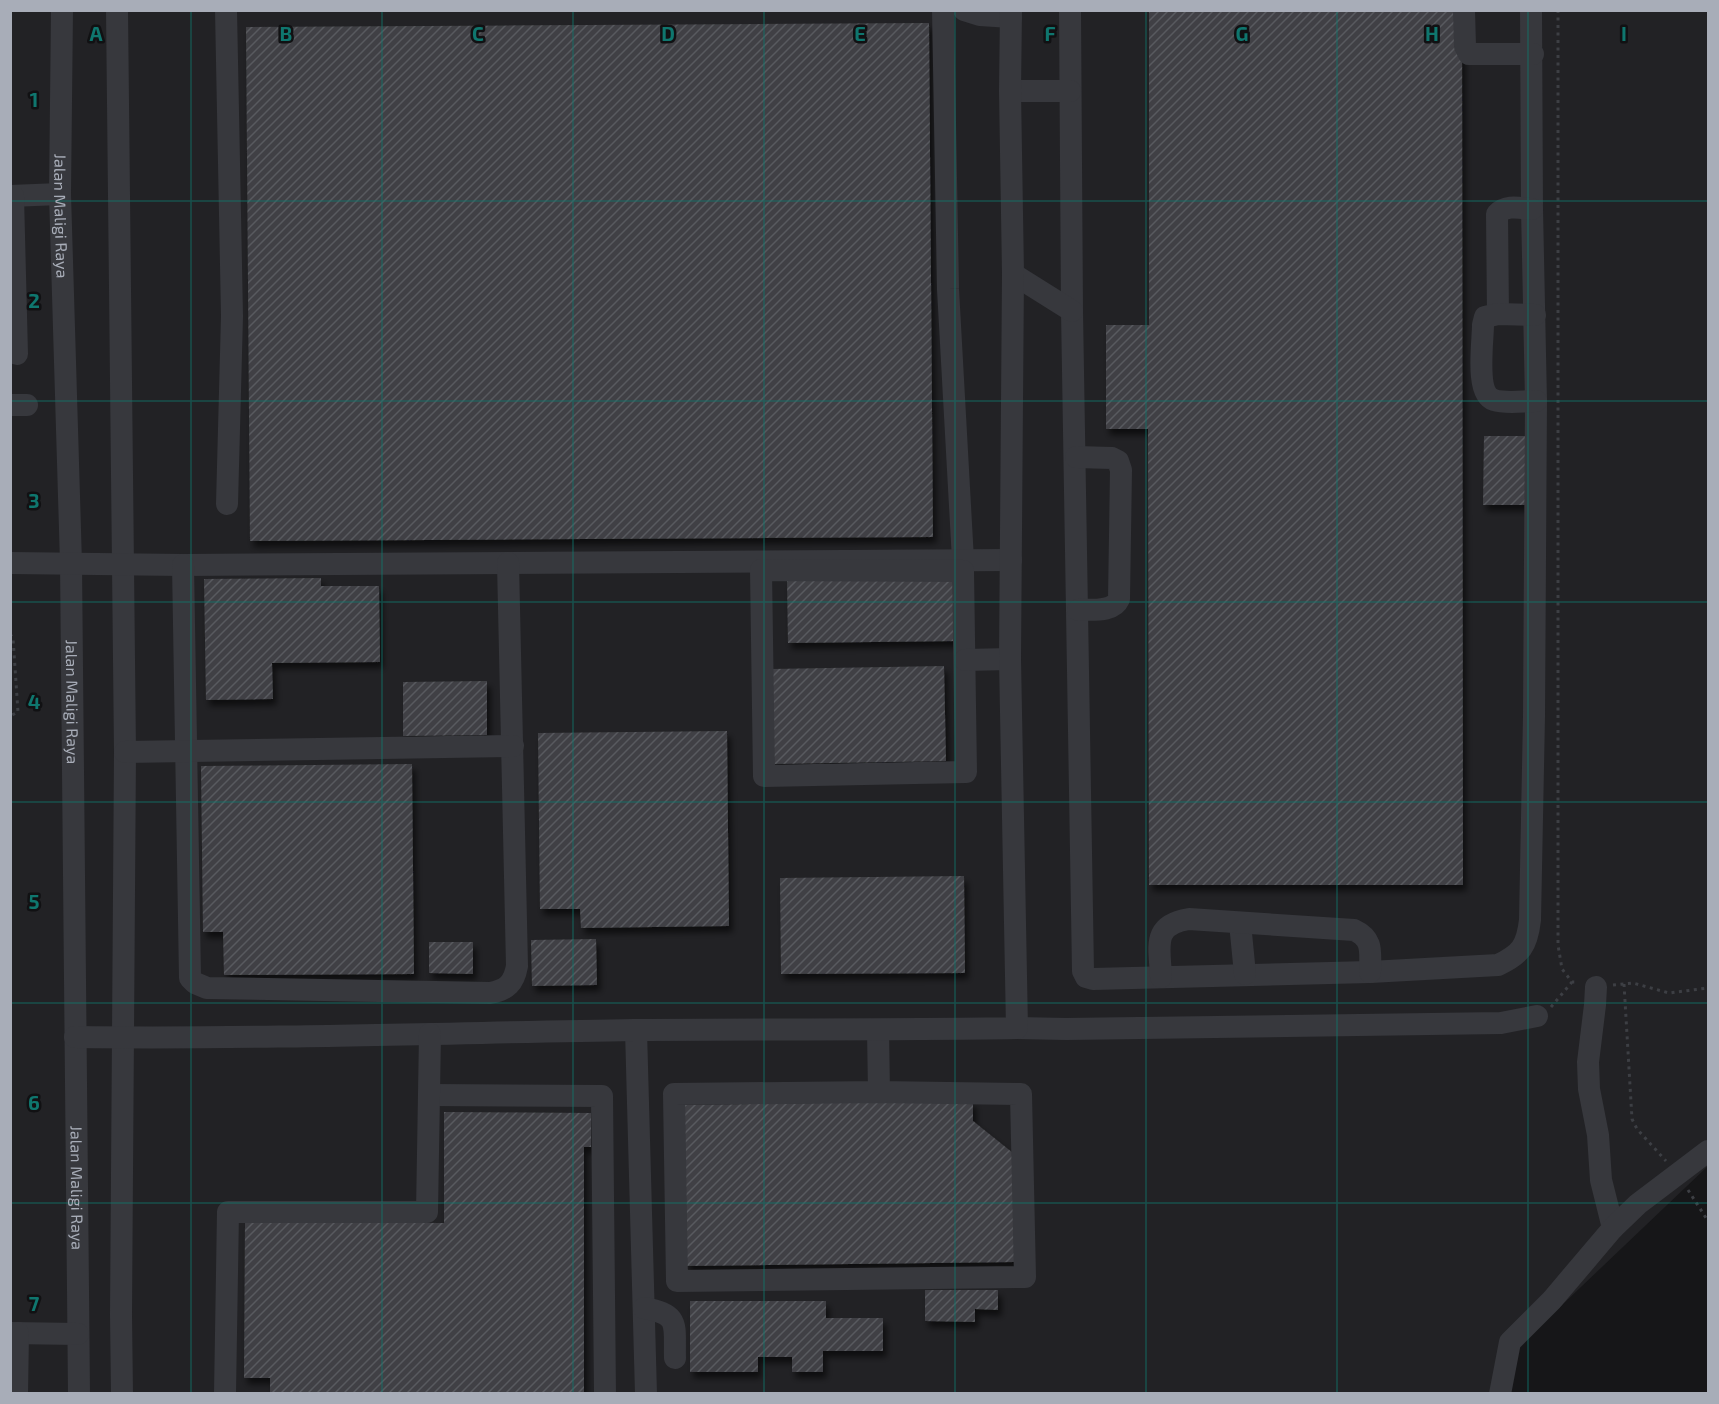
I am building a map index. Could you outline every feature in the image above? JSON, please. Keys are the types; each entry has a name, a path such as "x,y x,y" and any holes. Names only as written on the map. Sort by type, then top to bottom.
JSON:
{"street":[{"name":"Jalan Maligi Raya","path":"62,10 60,194 71,563 79,1394"},
{"path":"117,10 125,752 122,1394"},
{"path":"226,10 232,316 227,504"},
{"path":"943,10 948,289 963,560"},
{"path":"964,10 980,15 1011,14 1013,274 1010,659 1017,1028"},
{"path":"1070,10 1072,311 1083,971 1086,977 1093,979 1370,972 1498,966 1512,958 1525,945 1529,933 1534,727 1536,401 1531,10"},
{"path":"1464,10 1465,46 1469,54 1533,54"},
{"path":"1010,91 1070,91"},
{"path":"17,354 12,196 60,194"},
{"path":"1498,314 1497,214 1502,209 1509,208 1532,210"},
{"path":"1013,274 1072,311"},
{"path":"1535,315 1488,315 1484,321 1482,384 1487,396 1494,400 1536,401"},
{"path":"1076,457 1112,458 1118,461 1120,470 1119,599 1111,608 1078,610"},
{"path":"10,563 183,565 1011,560"},
{"path":"183,565 189,973 195,983 207,988 490,993 500,992 512,983 517,966 508,563"},
{"path":"761,570 963,571 965,660 966,772 764,776 761,570"},
{"path":"965,660 1010,659"},
{"path":"125,752 513,746"},
{"path":"1161,978 1160,940 1165,928 1173,921 1189,919 1354,930 1364,934 1369,942 1370,972"},
{"path":"1240,923 1245,974"},
{"path":"1596,987 1588,1062 1589,1089 1598,1135 1601,1180 1613,1228"},
{"path":"75,1037 1501,1023 1537,1016"},
{"path":"636,1030 646,1394"},
{"path":"878,1030 879,1092"},
{"path":"225,1394 228,1212 427,1212 430,1034"},
{"path":"879,1092 1021,1094 1025,1277 677,1281 674,1094 879,1092"},
{"path":"429,1095 602,1096 605,1394"},
{"path":"1500,1394 1510,1342 1552,1300 1613,1228 1638,1204 1708,1151"},
{"path":"644,1308 670,1315 674,1323 675,1358"},
{"path":"17,1394 14,1333 78,1334"}],"path":[{"path":"1558,10 1558,945 1562,969 1572,982"},
{"path":"10,634 14,638 18,712 10,716"},
{"path":"1537,1016 1553,1005 1572,982 1584,981 1596,987 1633,983 1669,993 1708,988"},
{"path":"1624,984 1632,1119 1637,1129 1677,1174 1708,1221"}],"shaded area":[{"path":"10,11 1708,11 1708,1166 1519,1346 1506,1393 11,1393"}],"building":[{"path":"1149,10 1462,10 1463,885 1149,885 1148,429 1106,429 1106,325 1149,325"},
{"path":"929,23 933,537 250,541 246,27"},
{"path":"1484,436 1527,436 1527,505 1483,505"},
{"path":"321,578 321,586 379,586 380,662 272,663 273,699 206,700 204,579"},
{"path":"956,578 957,641 788,643 787,580"},
{"path":"944,666 946,761 773,764 771,669"},
{"path":"487,681 487,735 403,736 403,682"},
{"path":"727,731 729,926 581,928 580,909 540,909 538,733"},
{"path":"412,764 414,974 224,975 223,932 203,932 201,766"},
{"path":"964,876 965,973 781,974 780,878"},
{"path":"596,939 597,985 532,986 531,940"},
{"path":"429,942 473,942 473,974 429,973"},
{"path":"973,1101 973,1121 1013,1153 1015,1262 686,1266 683,1105"},
{"path":"444,1112 591,1113 591,1147 584,1147 584,1393 270,1392 270,1378 244,1378 245,1222 444,1223"},
{"path":"925,1290 998,1290 998,1310 975,1309 975,1322 925,1321"},
{"path":"690,1301 826,1301 826,1318 883,1318 883,1351 823,1351 823,1372 792,1372 792,1357 758,1357 758,1372 690,1372"}]}
